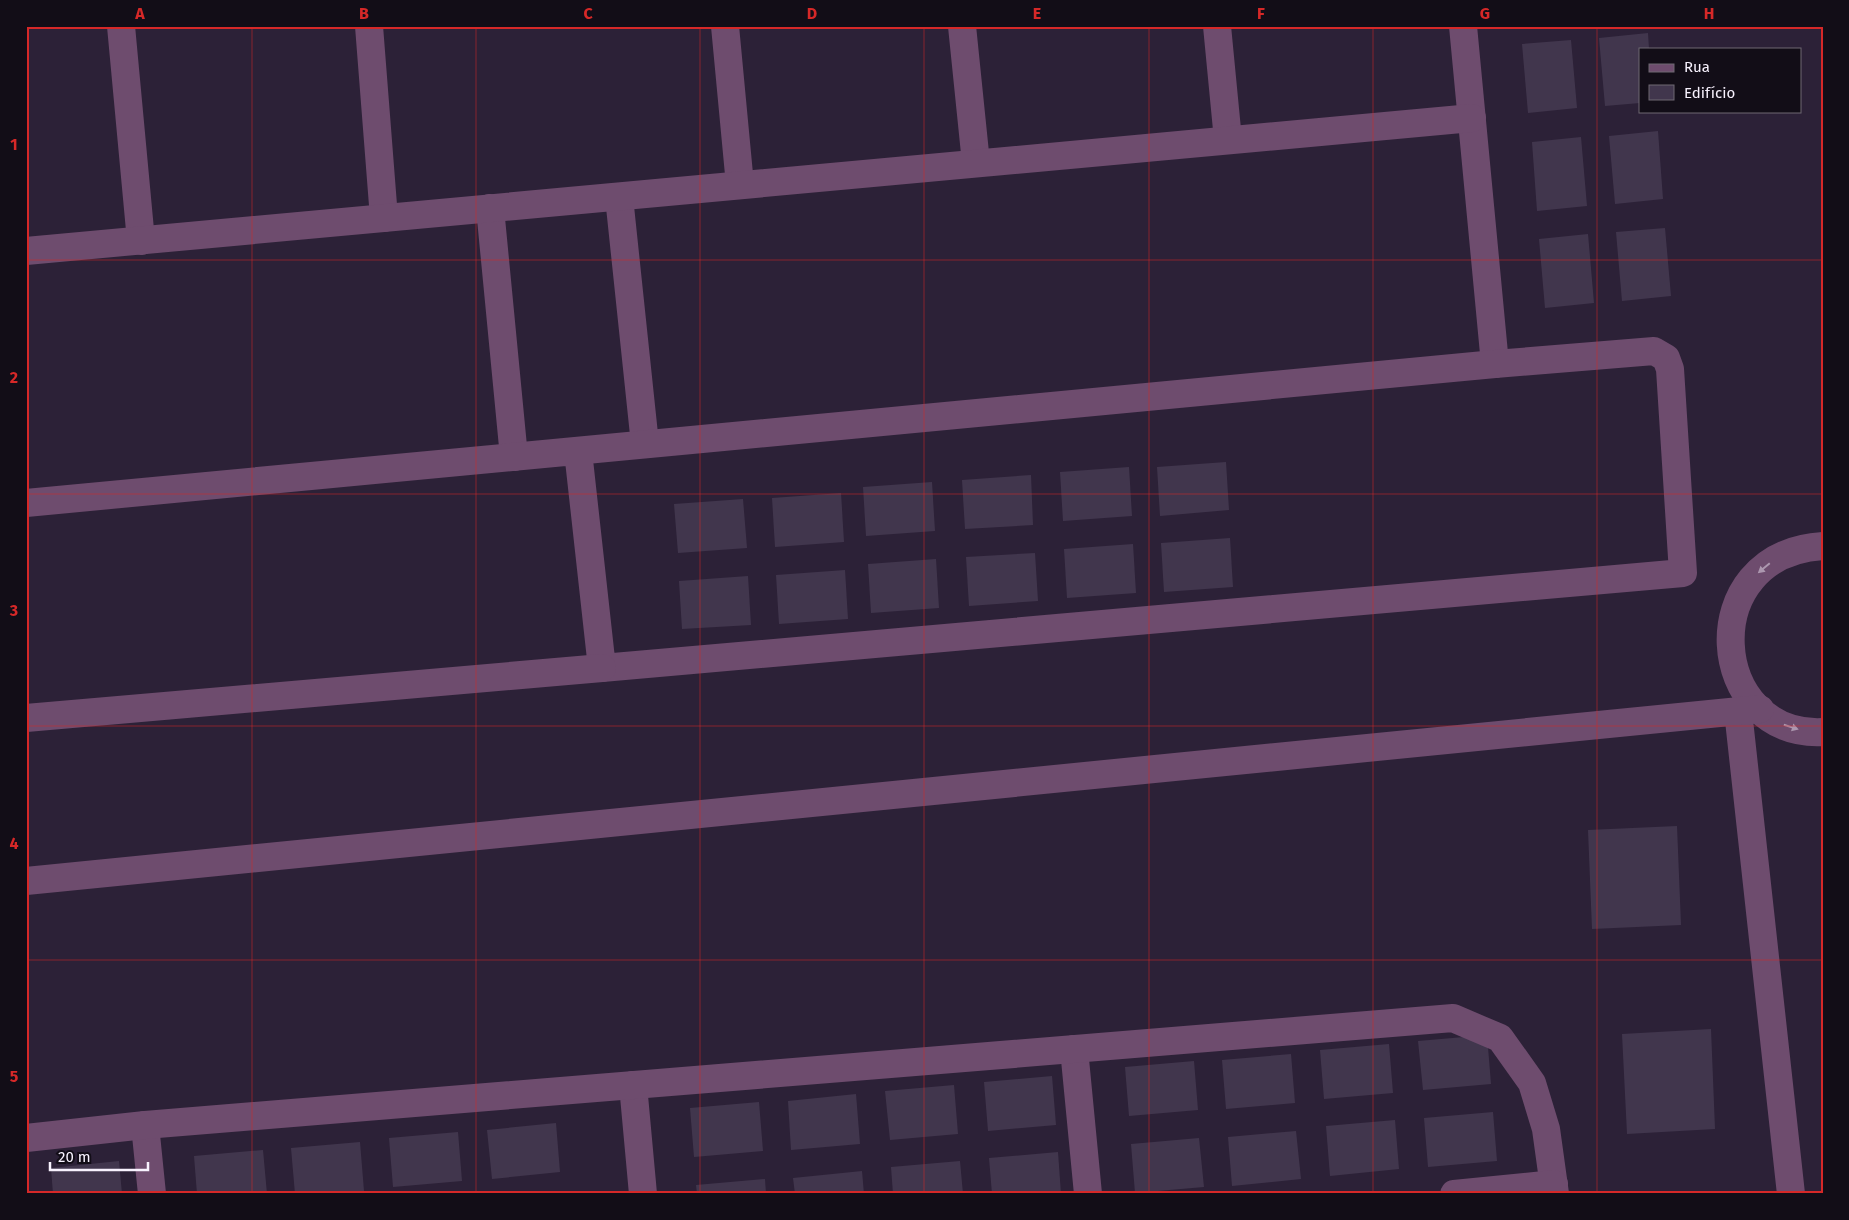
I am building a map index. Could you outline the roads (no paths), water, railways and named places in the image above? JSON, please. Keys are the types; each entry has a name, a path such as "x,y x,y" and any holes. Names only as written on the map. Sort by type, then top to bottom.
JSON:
{"street":[{"path":"121,26 141,241"},
{"path":"370,26 384,218"},
{"path":"725,26 740,185"},
{"path":"962,26 976,163"},
{"path":"1217,26 1228,140"},
{"path":"1463,26 1495,364"},
{"path":"26,251 1472,118"},
{"path":"619,197 645,444"},
{"path":"490,208 514,456"},
{"path":"26,503 1495,364 1654,351 1666,358 1670,369 1683,573 26,718"},
{"path":"578,451 602,668"},
{"path":"1791,1194 1749,710 1746,693 1736,675 1732,662 1729,634 1733,614 1741,594 1753,577 1769,563 1787,553 1807,547 1823,546"},
{"path":"26,881 1749,710 1796,729 1823,732"},
{"path":"26,1138 145,1125 1453,1018 1500,1038 1532,1084 1546,1129 1554,1189 1454,1194"},
{"path":"1074,1049 1088,1194"},
{"path":"633,1085 643,1194"},
{"path":"145,1125 152,1194"}]}
